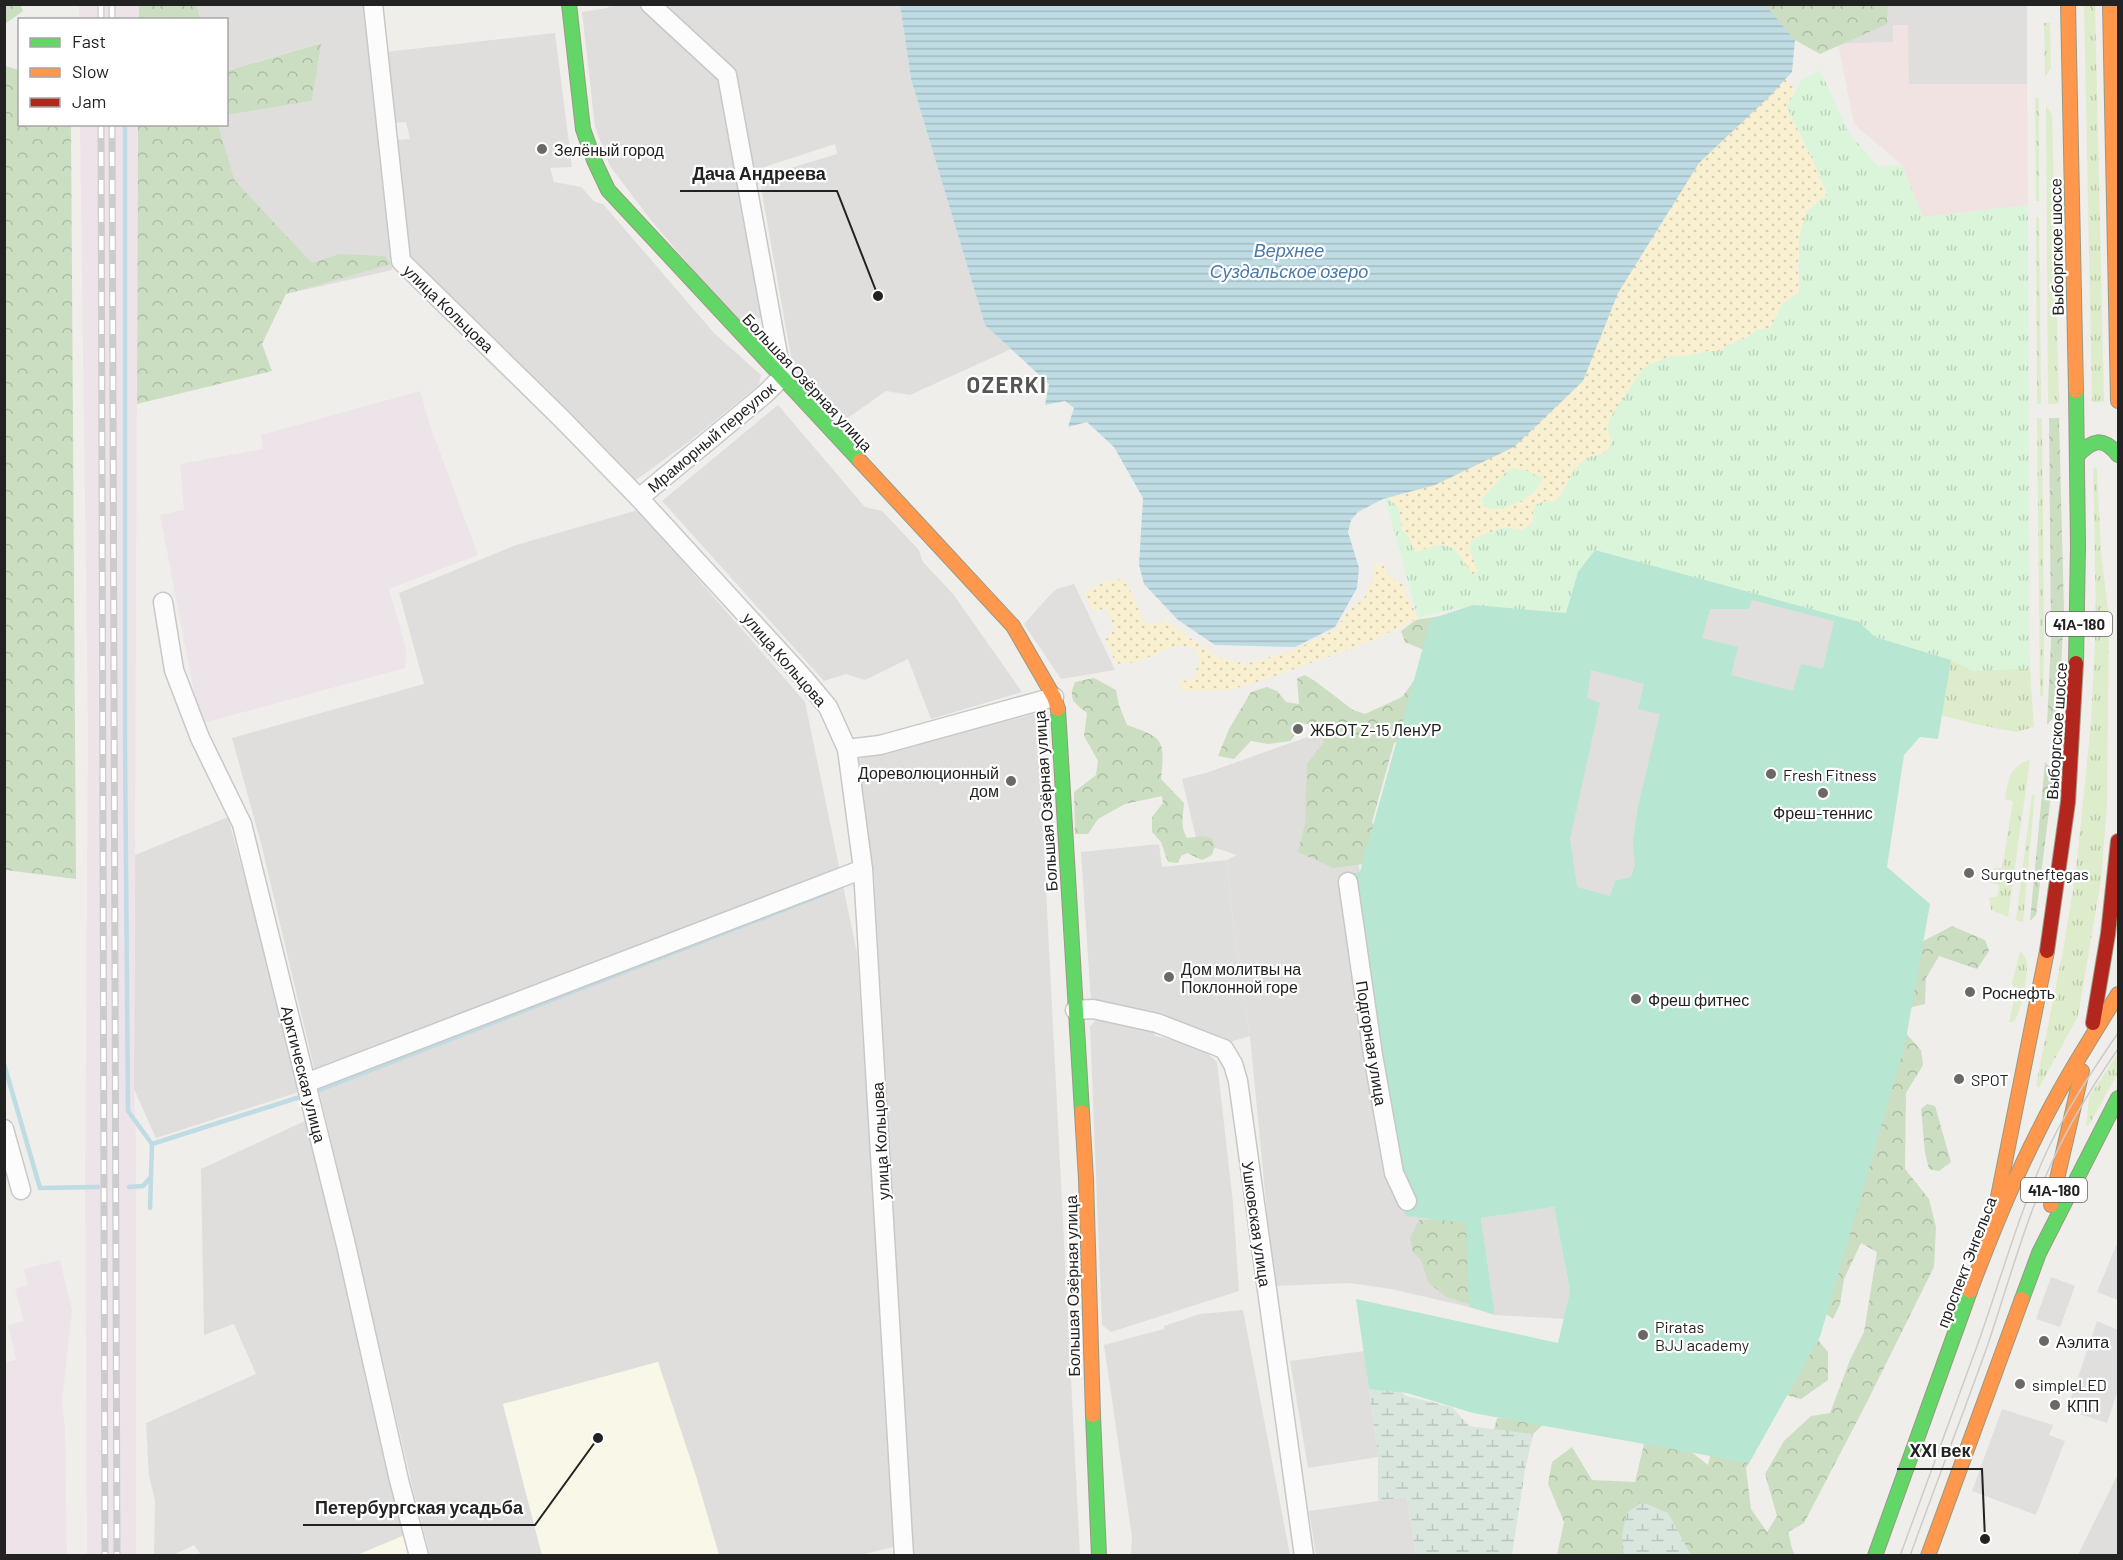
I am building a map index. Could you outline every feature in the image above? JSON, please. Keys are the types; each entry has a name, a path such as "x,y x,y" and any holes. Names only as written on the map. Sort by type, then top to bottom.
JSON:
{"main road":[{"name":"Большая Озёрная улица","path":"568,4 583,129 608,190 1013,626 1058,708 1086,1179 1099,1556"},
{"name":"Выборгское шоссе","path":"1990,1237 2042,984 2063,846 2078,662 2079,569 2068,4"},
{"path":"2110,4 2118,402"},
{"path":"2077,456 2090,443 2098,442 2109,444 2118,455"},
{"name":"41А-180","path":"2039,1253 2089,1041 2106,944 2118,848"},
{"name":"проспект Энгельса","path":"1875,1556 1990,1237 2037,1133 2118,994"},
{"path":"1928,1556 2039,1253 2118,1098"}],"street":[{"name":"улица Кольцова","path":"373,4 401,261 639,498 802,676 828,708 847,749 863,869 904,1556"},
{"path":"650,4 727,75 782,376"},
{"name":"Мраморный переулок","path":"639,498 765,394 782,376"},
{"name":"Арктическая улица","path":"163,602 174,670 200,738 242,824 346,1245 399,1480 419,1556"},
{"path":"847,749 880,744 1054,697"},
{"path":"306,1083 863,869"},
{"name":"Подгорная улица","path":"1348,882 1373,1055 1394,1173 1407,1202"},
{"name":"Ушковская улица","path":"1075,1010 1093,1010 1156,1023 1224,1049 1233,1064 1238,1081 1304,1556"},
{"path":"4,1129 21,1190"}],"shaded area":[{"path":"79,5 139,5 139,18 79,18"},
{"path":"197,5 363,5 392,270 286,294 235,181 218,126 228,126 228,115 312,101 320,43 228,71 228,18 200,18"},
{"path":"611,5 641,5 722,84 735,173 762,317 741,326 650,219 610,166 595,127 582,12 607,8"},
{"path":"663,5 900,5 911,79 985,325 1011,349 910,395 886,391 842,422 797,374 791,357 761,187 774,173 837,154 835,144 755,170 748,165 731,66"},
{"path":"1804,5 2027,5 2027,84 1909,84 1893,42 1838,44"},
{"path":"1893,25 1908,25 1909,84 2027,84 2028,205 1923,217 1902,165 1854,124 1838,44 1893,42"},
{"path":"555,33 572,167 550,168 554,182 581,187 595,202 603,204 714,333 761,375 759,385 687,443 633,482 411,261 405,243 394,140 410,139 406,122 394,123 385,52"},
{"path":"80,126 138,126 134,1089 136,1556 87,1555 85,1185 88,734"},
{"path":"420,391 430,425 478,555 389,589 406,648 405,668 200,724 160,515 184,510 180,464 263,449 261,435"},
{"path":"778,405 865,507 882,511 919,550 923,562 953,594 1022,692 931,719 908,659 865,680 846,674 824,681 662,501"},
{"path":"638,510 805,702 857,953 897,1553 893,1547 860,1555 719,1555 695,1473 658,1362 503,1404 542,1555 430,1555 413,1489 262,847 232,738 424,684 399,593 516,545"},
{"path":"1074,584 1115,670 1061,679 1024,624 1057,589"},
{"path":"1752,600 1834,621 1823,669 1801,664 1793,691 1731,675 1738,647 1702,638 1710,609 1749,609"},
{"path":"1591,670 1644,684 1638,709 1660,714 1638,807 1633,840 1635,865 1631,877 1615,881 1610,896 1577,887 1570,839 1600,703 1587,698"},
{"path":"1037,713 1080,1555 912,1555 874,874 855,760"},
{"path":"1324,731 1360,872 1340,874 1466,1223 1469,1307 1391,1289 1350,1283 1274,1286 1250,1036 1234,930 1227,860 1237,855 1197,842 1182,779 1206,773"},
{"path":"228,817 302,1091 156,1138 134,1089 135,855"},
{"path":"1159,844 1162,867 1227,860 1234,930 1250,1036 1227,1043 1091,1001 1081,852"},
{"path":"1100,1017 1154,1028 1155,1036 1199,1046 1217,1062 1233,1203 1239,1291 1111,1332 1102,1325 1090,1026"},
{"path":"307,1120 405,1535 356,1555 201,1555 194,1545 173,1555 154,1555 155,1500 149,1476 146,1423 256,1374 234,1324 204,1335 201,1169"},
{"path":"1554,1207 1570,1291 1564,1319 1495,1315 1481,1218"},
{"path":"2118,1241 2118,1300 2097,1292"},
{"path":"60,1260 72,1310 62,1402 65,1428 67,1555 5,1555 5,1362 16,1360 8,1325 24,1321 15,1289 28,1285 24,1269"},
{"path":"2051,1277 2075,1286 2060,1327 2036,1319"},
{"path":"1243,1310 1290,1555 1131,1555 1132,1537 1104,1345 1164,1329 1164,1326 1200,1314"},
{"path":"2097,1321 2118,1330 2118,1390 2107,1423 2067,1410"},
{"path":"1364,1351 1378,1457 1308,1468 1290,1361"},
{"path":"658,1362 695,1473 719,1555 542,1555 503,1404"},
{"path":"2002,1409 2053,1425 2049,1435 2065,1441 2036,1515 1972,1491"},
{"path":"2118,1474 2118,1555 2078,1555 2113,1484"},
{"path":"1407,1497 1416,1555 1316,1555 1309,1511"},
{"path":"405,1535 411,1556 356,1556"}],"green space":[{"path":"5,4 20,5 23,11 5,24"},
{"path":"139,4 197,5 200,18 139,18"},
{"path":"1764,5 1888,5 1887,24 1820,54 1795,40"},
{"path":"2084,5 2095,5 2104,402 2092,402"},
{"path":"2044,23 2050,23 2051,68 2045,77"},
{"path":"321,43 312,101 228,115 228,71"},
{"path":"5,66 18,70 18,126 71,126 76,879 5,870"},
{"path":"1820,70 1848,132 1878,166 1902,165 1923,217 2028,205 2030,668 1974,671 1951,660 1875,637 1858,622 1595,550 1578,572 1559,637 1457,608 1418,618 1385,498 1389,498 1399,510 1402,531 1409,538 1414,551 1418,552 1438,545 1445,546 1461,557 1472,574 1478,572 1470,551 1471,540 1499,529 1524,529 1533,521 1533,512 1537,504 1556,501 1581,463 1589,457 1606,452 1611,441 1608,428 1610,418 1644,367 1672,356 1721,351 1757,330 1770,329 1782,304 1799,293 1799,239 1806,212 1827,195 1787,107 1801,81"},
{"path":"2035,97 2039,98 2039,201 2036,201"},
{"path":"2046,105 2052,115 2059,404 2048,404"},
{"path":"138,126 218,126 235,181 312,263 339,254 385,256 391,264 286,294 262,344 272,371 137,404"},
{"path":"2036,217 2039,217 2041,404 2037,404"},
{"path":"2037,418 2042,418 2043,697 2040,696"},
{"path":"2049,418 2059,418 2064,611 2059,705 2056,714 2047,725 2051,640"},
{"path":"2095,467 2097,469 2101,552 2109,617 2107,805 2101,880 2078,1016 2039,1088 2036,1085 2063,951 2075,877 2091,722 2096,617 2093,469"},
{"path":"1514,468 1525,470 1542,478 1536,490 1530,496 1506,507 1492,509 1483,506 1481,500 1505,473"},
{"name":"Фреш фитнес","path":"1595,550 1859,622 1875,637 1951,660 1938,739 1920,737 1904,755 1887,867 1930,904 1905,1044 1820,1337 1749,1463 1473,1413 1407,1393 1369,1389 1356,1299 1558,1343 1570,1291 1554,1207 1481,1218 1495,1315 1469,1307 1466,1223 1406,1216 1389,1181 1339,874 1360,872 1431,619 1473,605 1566,613 1578,572"},
{"path":"1461,613 1431,724 1394,743 1372,822 1382,839 1364,864 1333,868 1298,852 1305,824 1307,764 1324,742 1312,725 1300,723 1291,741 1268,744 1251,741 1234,759 1218,756 1229,729 1251,692 1267,687 1277,691 1286,702 1299,704 1297,678 1305,675 1353,710 1365,714 1402,697 1427,664 1426,651 1405,642 1401,631 1416,620"},
{"path":"1951,660 1974,671 2030,668 2034,727 2016,732 1902,705"},
{"path":"1094,678 1116,690 1127,725 1148,733 1159,742 1163,756 1161,779 1184,803 1183,830 1187,838 1204,836 1212,839 1215,845 1212,855 1202,860 1187,853 1181,856 1178,863 1168,862 1161,842 1152,832 1152,817 1163,803 1162,796 1125,804 1098,819 1088,834 1075,834 1074,792 1096,775 1098,761 1084,736 1087,713 1075,703 1072,692 1075,682"},
{"path":"2030,760 2008,917 1991,910 1989,897 1997,897 1999,885 1991,883 1994,868 2002,868 2013,801 2005,799 2009,780 2018,766"},
{"path":"2045,762 2054,771 2036,915 2030,921"},
{"path":"2032,794 2035,795 2023,922 2016,920"},
{"path":"1952,926 1985,940 1989,951 1977,969 1939,956 1926,978 1925,1004 1899,1010 1901,1028 1921,1050 1923,1065 1906,1093 1905,1169 1929,1199 1936,1227 1934,1267 1804,1523 1788,1532 1793,1552 1796,1555 1557,1555 1564,1522 1548,1484 1552,1462 1572,1447 1592,1480 1635,1482 1647,1431 1667,1433 1708,1465 1731,1377 1807,1327 1828,1352 1828,1380 1801,1399 1773,1391 1773,1420 1746,1468 1751,1509 1767,1532 1777,1516 1765,1474 1784,1441 1811,1416 1830,1413 1850,1360 1864,1332 1877,1252 1861,1243 1844,1279 1840,1304 1833,1319 1819,1308 1914,946"},
{"path":"2020,951 2027,963 2025,985 2016,1018 2013,1022 2009,1022 2016,992 2012,983"},
{"path":"2118,1053 2118,1073 2089,1125 2086,1126 2089,1097"},
{"path":"1927,1104 1935,1106 1951,1162 1939,1171 1929,1169 1925,1153 1921,1109"},
{"path":"1468,1218 1477,1307 1446,1297 1428,1282 1421,1260 1413,1252 1410,1238 1419,1220"},
{"path":"1364,1351 1376,1371 1406,1396 1452,1407 1469,1426 1533,1434 1512,1555 1416,1555 1407,1497 1378,1501 1378,1457"},
{"path":"1497,1418 1547,1421 1533,1434 1526,1464 1492,1438"},
{"path":"1642,1502 1668,1513 1691,1555 1624,1555 1622,1534 1627,1513"}],"sand":[{"path":"1786,79 1795,90 1787,108 1827,195 1798,262 1799,293 1782,304 1770,329 1757,330 1721,351 1672,356 1644,367 1608,428 1611,442 1608,450 1603,454 1588,457 1581,463 1556,501 1546,501 1533,512 1533,521 1527,526 1519,530 1508,528 1470,551 1479,572 1472,575 1451,548 1437,545 1417,552 1414,550 1409,538 1402,531 1401,518 1389,498 1435,485 1583,381 1618,293 1699,163"},
{"path":"1382,563 1390,576 1403,584 1418,618 1370,642 1230,690 1183,691 1178,682 1194,679 1200,656 1195,648 1177,645 1137,662 1116,664 1105,640 1115,629 1106,609 1092,610 1084,592 1107,581 1125,579 1146,625 1166,621 1217,657 1246,664 1295,650 1336,629 1348,611 1364,599 1374,575 1374,564"}],"water":[{"name":"Верхнее Суздальское озеро","path":"1764,4 1795,40 1792,72 1699,163 1618,293 1583,381 1514,447 1435,485 1383,499 1358,512 1351,520 1348,532 1359,568 1357,588 1335,627 1295,647 1215,645 1178,620 1144,584 1139,565 1143,498 1114,447 1087,422 1068,427 1074,408 1065,401 1045,405 1049,384 985,325 911,79 900,5"}],"waterway":[{"path":"125,126 125,742 128,1111 152,1144 150,1208"},
{"path":"317,1091 832,891"},
{"path":"4,1064 40,1188 98,1187"},
{"path":"152,1144 303,1096"},
{"path":"129,1187 143,1186 150,1178"}],"tram line":[{"path":"1900,1556 2042,1162 2067,1112 2118,1033"},
{"path":"1910,1556 1987,1347 2042,1184 2074,1118 2118,1049"}],"railway":[{"path":"101,4 101,18"},
{"path":"112,4 112,18"},
{"path":"101,126 105,1556"},
{"path":"112,126 117,1556"}],"traffic: fast":[{"path":"569,4 583,129 608,190 860,461"},
{"path":"2076,391 2078,545 2076,663"},
{"path":"2077,456 2088,446 2098,442 2107,445 2118,455"},
{"path":"1058,709 1082,1112"},
{"path":"2022,1299 2039,1253 2118,1098"},
{"path":"1875,1556 1970,1291"},
{"path":"1093,1415 1099,1556"}],"traffic: slow":[{"path":"2068,4 2076,391"},
{"path":"2110,4 2118,401"},
{"path":"860,461 1013,626 1054,697 1058,709"},
{"path":"1990,1237 2047,951"},
{"path":"1970,1291 2001,1212 2037,1134 2065,1081 2118,994"},
{"path":"2051,1205 2082,1071"},
{"path":"1082,1112 1093,1415"},
{"path":"1928,1556 2022,1299"}],"traffic: jam":[{"path":"2047,951 2068,802 2076,663"},
{"path":"2093,1023 2108,934 2118,841"}],"place":[{"name":"Зелёный город","path":"542,149"},
{"name":"Дача Андреева","path":"878,296"},
{"name":"ЖБОТ Z-15 ЛенУР","path":"1298,729"},
{"name":"Fresh Fitness","path":"1771,774"},
{"name":"Дореволюционный дом","path":"1011,781"},
{"name":"Фреш-теннис","path":"1823,793"},
{"name":"Surgutneftegas","path":"1969,873"},
{"name":"Дом молитвы на Поклонной горе","path":"1169,977"},
{"name":"Роснефть","path":"1970,992"},
{"name":"Фреш фитнес","path":"1636,999"},
{"name":"SPOT","path":"1959,1079"},
{"name":"Piratas BJJ academy","path":"1643,1335"},
{"name":"Аэлита","path":"2044,1341"},
{"name":"simpleLED","path":"2020,1384"},
{"name":"КПП","path":"2055,1405"},
{"name":"Петербургская усадьба","path":"598,1438"},
{"name":"XXI век","path":"1985,1539"}],"district":[{"name":"OZERKI","path":"1007,384"}]}
